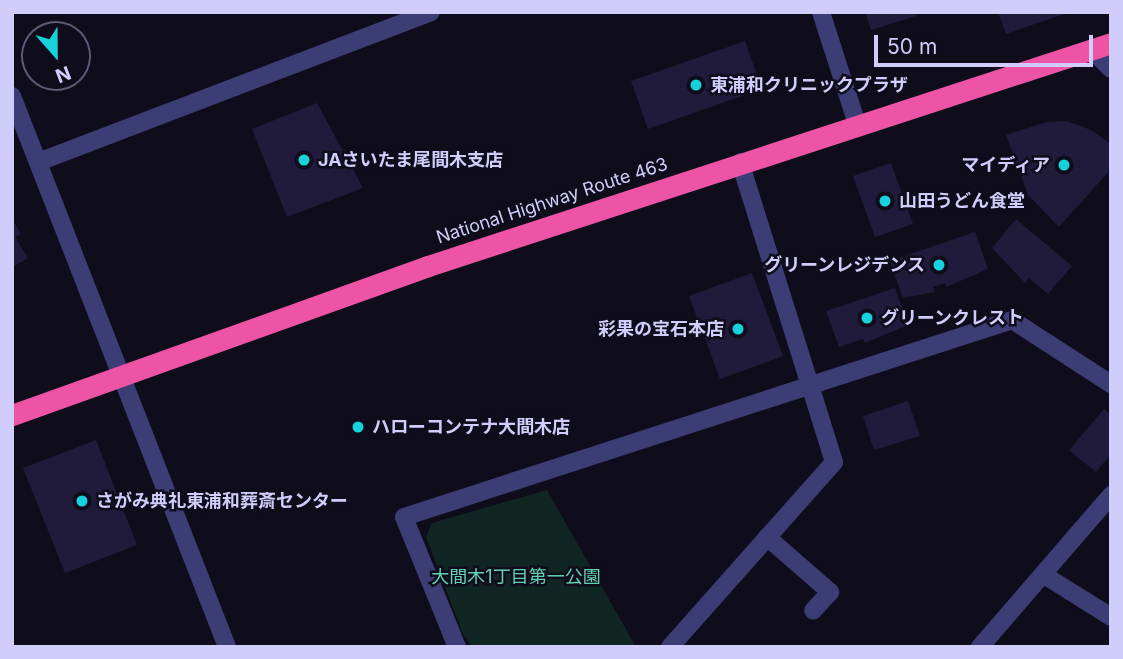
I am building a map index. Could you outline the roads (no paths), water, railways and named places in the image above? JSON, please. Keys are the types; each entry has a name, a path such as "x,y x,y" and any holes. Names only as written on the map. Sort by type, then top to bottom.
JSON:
{"highway":[{"name":"National Highway Route 463","path":"12,415 121,374 740,162 1101,46"}],"street":[{"path":"41,161 431,12"},
{"path":"821,12 857,124"},
{"path":"1101,46 1111,69"},
{"path":"12,96 41,161 227,647"},
{"path":"670,647 834,462 740,162"},
{"path":"457,647 404,517 1012,320 1111,384"},
{"path":"981,647 1111,495"},
{"path":"767,537 830,592 813,611"},
{"path":"1044,575 1111,617"}],"place":[{"name":"東浦和クリニックプラザ","path":"696,85"},
{"name":"JAさいたま尾間木支店","path":"304,160"},
{"name":"マイディア","path":"1064,165"},
{"name":"山田うどん食堂","path":"885,201"},
{"name":"グリーンレジデンス","path":"939,265"},
{"name":"グリーンクレスト","path":"867,318"},
{"name":"彩果の宝石本店","path":"738,329"},
{"name":"ハローコンテナ大間木店","path":"358,427"},
{"name":"さがみ典礼東浦和葬斎センター","path":"82,501"}],"park label":[{"name":"大間木1丁目第一公園","path":"516,577"}]}
